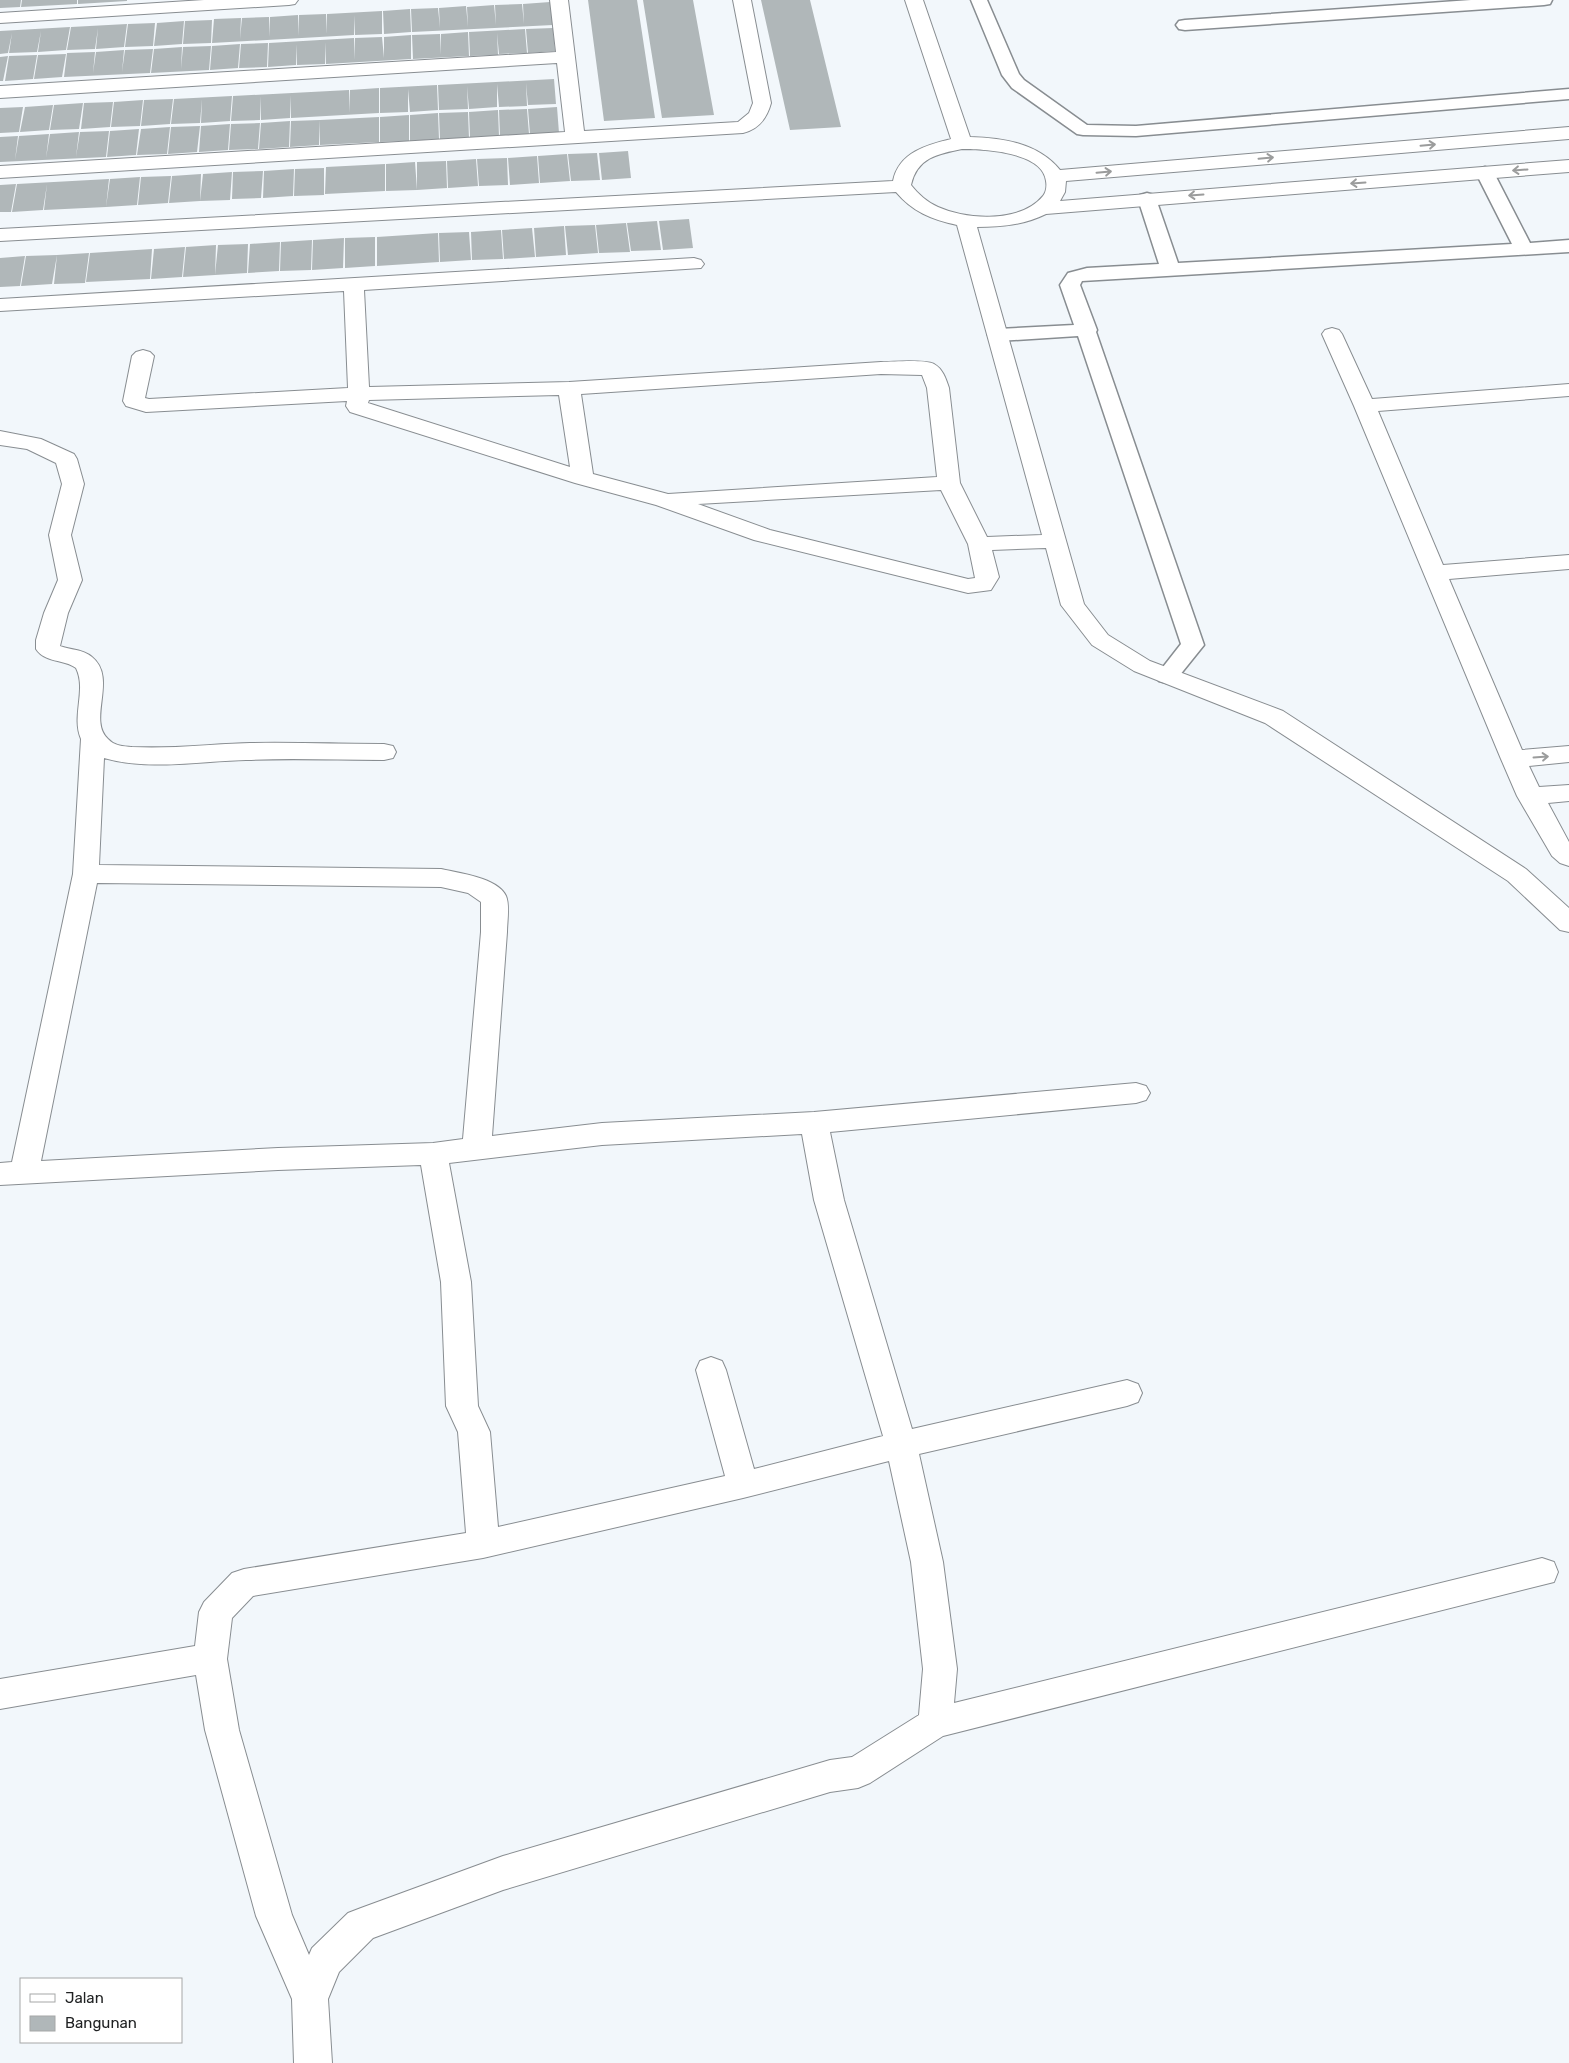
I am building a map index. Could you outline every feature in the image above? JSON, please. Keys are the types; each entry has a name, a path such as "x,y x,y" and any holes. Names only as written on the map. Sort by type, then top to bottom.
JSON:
{"street":[{"path":"0,18 289,0"},
{"path":"559,0 564,57 575,136"},
{"path":"0,172 743,127 758,116 762,103 742,0"},
{"path":"914,0 962,143"},
{"path":"0,92 564,57"},
{"path":"1055,176 1569,133"},
{"path":"1042,208 1052,198 1057,187 1055,176 1046,164 1030,154 1016,149 987,143 962,143 939,147 921,155 908,165 902,177 902,186 914,202 931,212 965,220 1001,221 1024,216 1042,208 1569,166"},
{"path":"0,235 902,186"},
{"path":"965,220 1073,606 1100,640 1142,666 1274,717 1517,874 1569,923"},
{"path":"0,305 694,264"},
{"path":"143,356 134,401 146,406 359,394 569,388 881,368 928,369 934,375 938,388 948,483 979,544 987,577 983,585 968,586 762,535 664,500 583,478 358,407 359,394 354,285"},
{"path":"1332,334 1365,406 1513,759 1530,796 1561,850 1569,857"},
{"path":"569,388 583,478"},
{"path":"1365,406 1569,390"},
{"path":"0,438 34,444 66,459 73,484 60,535 70,580 56,613 48,640 48,649 55,655 79,658 87,665 91,675 88,717 93,739 86,874 12,1173 278,1158 433,1154 602,1134 814,1124 1136,1093"},
{"path":"664,500 948,483"},
{"path":"979,544 1056,542"},
{"path":"1436,573 1569,562"},
{"path":"93,739 104,750 126,755 258,750 384,752"},
{"path":"1513,759 1569,754"},
{"path":"1530,796 1569,793"},
{"path":"86,874 441,878 476,886 494,898 494,932 477,1148"},
{"path":"814,1124 828,1200 901,1445 927,1562 940,1669 935,1723"},
{"path":"433,1154 456,1282 462,1406 474,1432 483,1544"},
{"path":"711,1370 743,1485"},
{"path":"314,2063 310,2000 274,1916 222,1730 211,1658 216,1612 244,1584 483,1544 743,1485 901,1445 1127,1393"},
{"path":"310,2000 325,1960 361,1925 503,1873 830,1776 858,1772 935,1723 1542,1572"},
{"path":"0,1694 211,1658"}],"lane":[{"path":"979,0 1011,75 1018,84 1083,130 1136,131 1569,94"},
{"path":"1185,24 1544,0"},
{"path":"1485,173 1524,249"},
{"path":"1147,199 1170,270"},
{"path":"1167,676 1193,645 1087,330 1070,285 1075,277 1087,274 1569,246"},
{"path":"998,335 1087,330"}],"building":[{"path":"0,0 21,0 20,7 0,8"},
{"path":"22,0 77,0 77,4 21,7"},
{"path":"78,0 127,0 127,1 78,4"},
{"path":"588,0 637,0 655,118 604,121"},
{"path":"643,0 693,0 714,115 662,118"},
{"path":"761,0 810,0 841,127 790,130"},
{"path":"550,2 553,25 412,32 411,9 438,8 440,28 439,8 466,6 468,27 467,7 494,5 496,25 495,5 522,4 524,24 523,4"},
{"path":"410,9 411,32 384,34 383,11"},
{"path":"382,11 382,34 355,35 354,15 354,35 212,43 214,19 241,18 240,39 242,18 269,17 269,37 270,17 298,15 298,36 299,15 326,14 326,34 327,14"},
{"path":"212,20 211,43 183,44 185,21"},
{"path":"184,21 182,44 154,46 157,23"},
{"path":"155,23 153,46 125,47 128,24"},
{"path":"127,24 124,47 96,49 98,28 95,49 67,50 71,27"},
{"path":"70,27 66,50 38,52 41,31 37,52 9,53 12,33 8,53 0,54 0,31"},
{"path":"553,28 555,51 528,53 526,29"},
{"path":"525,29 527,53 499,54 497,33 498,55 470,56 469,32"},
{"path":"468,32 469,56 413,59 412,35 440,34 441,55 441,34"},
{"path":"411,35 411,59 326,64 326,42 325,64 297,65 297,44 296,65 268,67 269,43 354,38 355,60 355,38 382,37 384,58 384,37"},
{"path":"268,43 267,67 239,68 241,44"},
{"path":"240,44 238,68 210,70 212,46"},
{"path":"211,46 209,70 151,73 154,49 182,47 181,69 183,47"},
{"path":"153,49 150,73 64,77 67,53 95,52 93,73 96,52 124,50 122,72 125,50"},
{"path":"66,54 62,77 34,79 38,55"},
{"path":"37,55 33,79 5,81 9,56"},
{"path":"8,56 3,81 0,81 0,57"},
{"path":"554,79 556,104 528,105 526,83 527,106 499,107 497,84 497,107 469,109 467,86 468,109 439,110 438,85"},
{"path":"437,85 438,110 410,112 408,89 408,112 380,113 380,88"},
{"path":"379,88 379,113 291,118 291,95 290,118 261,120 261,96 260,120 231,121 233,96 349,90 350,113 350,90"},
{"path":"232,96 230,121 201,123 202,99 200,123 171,124 174,99"},
{"path":"173,99 170,124 141,126 144,100"},
{"path":"143,100 140,126 111,127 114,102"},
{"path":"113,102 110,127 81,129 84,103"},
{"path":"83,103 79,129 50,130 54,105"},
{"path":"53,105 49,130 20,132 25,107"},
{"path":"23,107 19,132 0,133 0,108"},
{"path":"557,107 559,133 530,134 528,109"},
{"path":"527,109 529,134 500,136 499,110"},
{"path":"498,110 499,136 470,137 469,112"},
{"path":"468,112 469,138 440,139 439,113"},
{"path":"438,113 439,139 410,141 410,115"},
{"path":"409,115 409,141 380,142 380,117"},
{"path":"379,117 379,142 320,145 320,120"},
{"path":"320,120 319,145 290,147 291,121"},
{"path":"290,121 289,147 259,149 261,123"},
{"path":"260,123 258,149 229,150 231,124"},
{"path":"230,124 228,150 199,152 201,126"},
{"path":"200,126 197,152 168,154 171,127"},
{"path":"170,127 167,154 137,155 141,129"},
{"path":"139,129 136,155 107,157 110,131"},
{"path":"109,131 106,157 0,162 0,137 18,136 15,160 19,136 49,134 46,158 50,134 79,132 76,157 80,132"},
{"path":"628,151 631,178 602,180 599,153"},
{"path":"597,153 600,180 571,181 568,154"},
{"path":"567,154 570,181 540,183 538,156"},
{"path":"537,156 539,183 510,185 508,158"},
{"path":"507,158 508,185 479,186 477,159"},
{"path":"476,159 478,186 448,188 447,161"},
{"path":"446,161 447,188 417,190 417,162"},
{"path":"415,162 417,190 386,191 386,164"},
{"path":"385,164 385,191 325,194 326,167"},
{"path":"324,168 324,195 294,196 295,169"},
{"path":"294,169 293,196 263,198 264,171"},
{"path":"263,171 261,198 232,199 233,172"},
{"path":"232,172 230,200 200,201 203,174"},
{"path":"201,174 200,201 169,203 172,176"},
{"path":"171,176 168,203 138,205 141,177"},
{"path":"140,177 137,205 106,207 110,179"},
{"path":"109,179 106,207 44,210 47,184 43,210 12,212 17,184"},
{"path":"16,184 11,212 0,212 0,185"},
{"path":"689,219 693,248 663,250 659,221"},
{"path":"657,221 661,250 631,251 627,223"},
{"path":"626,223 630,252 599,253 596,225"},
{"path":"595,225 598,253 568,255 565,226"},
{"path":"564,226 566,255 536,257 534,228"},
{"path":"532,228 535,257 504,259 502,230"},
{"path":"501,230 503,259 472,260 471,232"},
{"path":"469,232 471,260 440,262 439,233"},
{"path":"438,233 439,262 377,266 377,237"},
{"path":"375,237 375,266 345,268 345,238"},
{"path":"344,238 343,268 312,270 313,240"},
{"path":"312,240 311,270 280,271 281,242"},
{"path":"280,242 279,271 248,273 250,244"},
{"path":"248,244 247,273 215,275 218,245"},
{"path":"216,245 215,275 183,277 186,247"},
{"path":"185,247 182,277 151,279 154,249"},
{"path":"152,249 150,279 86,282 90,253"},
{"path":"89,253 85,283 54,284 57,255"},
{"path":"57,255 52,284 21,286 26,256"},
{"path":"25,256 20,286 0,287 0,258"}]}
